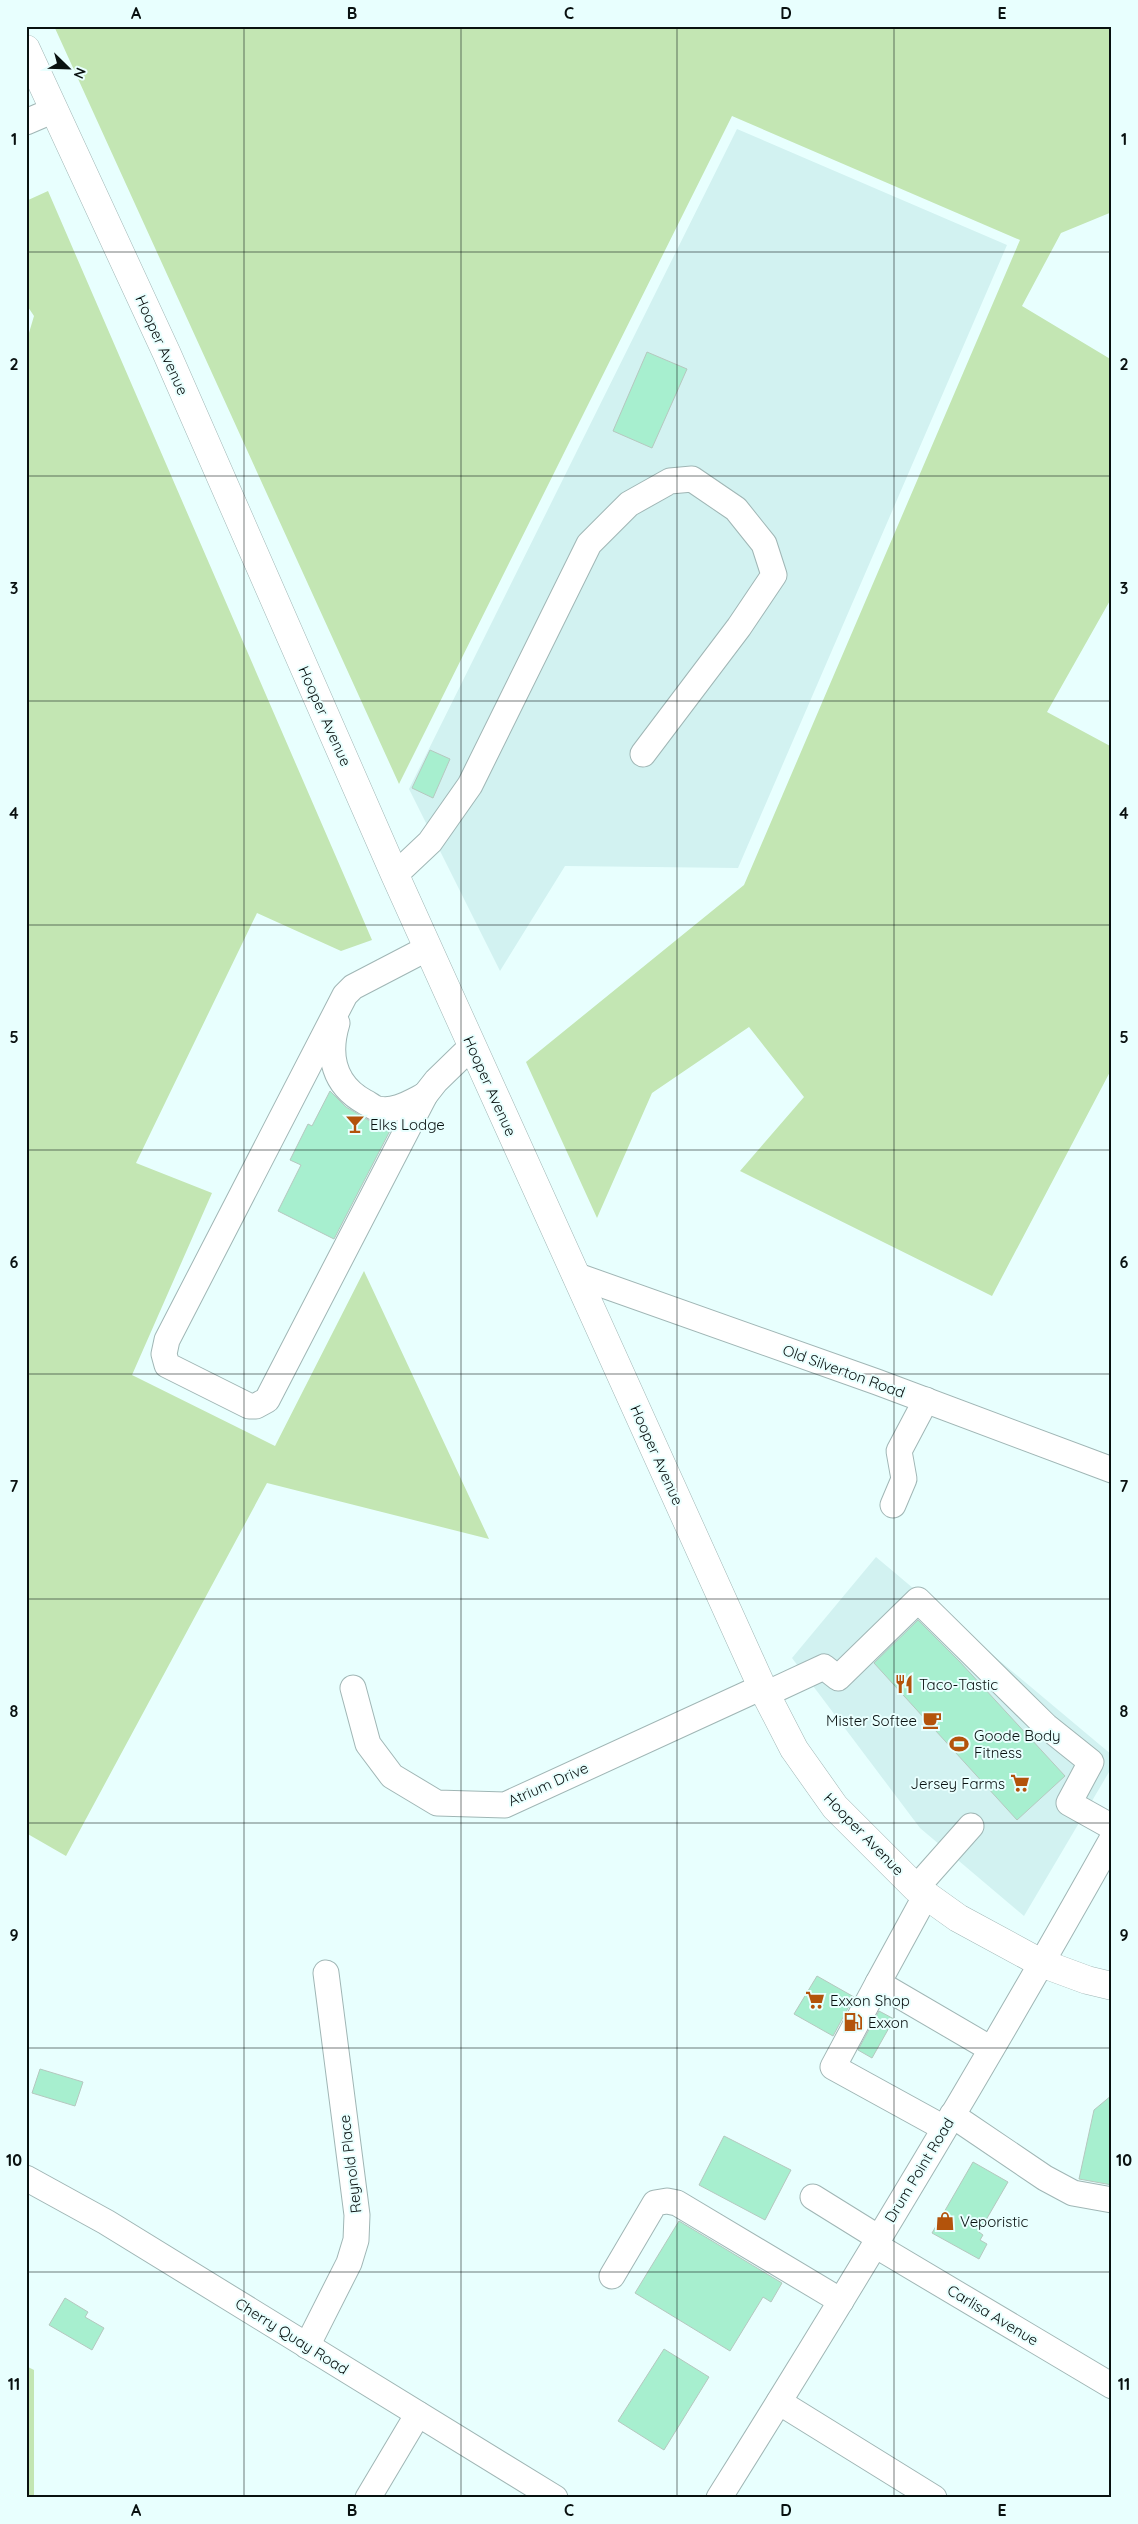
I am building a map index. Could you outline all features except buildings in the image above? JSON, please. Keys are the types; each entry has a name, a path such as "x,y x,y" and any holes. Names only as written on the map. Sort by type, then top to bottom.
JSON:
{"main road":[{"name":"Hooper Avenue","path":"26,50 167,354 394,875 764,1691 794,1748 835,1807 921,1891 958,1918 1041,1963 1087,1980 1112,1986"}],"street":[{"path":"26,122 54,110"},
{"path":"394,875 430,842 470,785 589,544 630,504 670,481 692,479 736,509 764,544 774,575 644,754"},
{"path":"428,948 353,987 345,995 167,1340 164,1354 167,1365 249,1406 256,1406 267,1400 425,1095 436,1080 472,1046"},
{"path":"345,995 336,1028 333,1056 335,1069 350,1094 379,1109 400,1108 425,1095"},
{"name":"Old Silverton Road","path":"575,1275 926,1400 1112,1470"},
{"path":"893,1505 904,1480 899,1451 926,1400"},
{"name":"Atrium Drive","path":"353,1688 368,1744 392,1776 438,1803 504,1805 764,1691 824,1667 838,1678 918,1600 1046,1726 1091,1762 1070,1802 1112,1827"},
{"path":"971,1826 921,1891 878,1983 833,2067 948,2121 1073,2193 1112,2200"},
{"name":"Drum Point Road","path":"720,2498 877,2242 1112,1839"},
{"name":"Reynold Place","path":"307,2346 349,2263 356,2240 357,2215 326,1972"},
{"path":"878,1983 991,2049"},
{"name":"Cherry Quay Road","path":"26,2178 106,2222 555,2498"},
{"name":"Carlisa Avenue","path":"813,2197 877,2242 1112,2386"},
{"path":"612,2276 655,2203 667,2201 677,2203 841,2301"},
{"path":"779,2402 934,2498"},
{"path":"368,2498 418,2414"}],"shaded area":[{"path":"737,129 1007,245 738,868 565,866 500,971 409,789"},
{"path":"876,1557 1112,1755 1112,1767 1024,1916 920,1828 792,1658"}],"green space":[{"path":"54,26 1112,26 1112,212 1061,233 1022,306 1112,360 1112,597 1047,712 1112,747 1112,1068 992,1296 740,1171 804,1097 749,1027 652,1093 597,1218 526,1062 744,885 1020,240 732,116 399,784"},
{"path":"48,191 372,940 341,951 257,913 136,1163 212,1193 132,1375 275,1446 364,1271 489,1539 267,1483 66,1856 26,1833 26,343 34,316 26,304 26,201"},
{"path":"26,2366 34,2370 34,2498 26,2498"}],"place":[{"name":"Elks Lodge","path":"355,1124"},
{"name":"Taco-Tastic","path":"904,1684"},
{"name":"Mister Softee","path":"932,1720"},
{"name":"Goode Body Fitness","path":"959,1744"},
{"name":"Jersey Farms","path":"1020,1783"},
{"name":"Exxon Shop","path":"815,2000"},
{"name":"Exxon","path":"853,2022"},
{"name":"Veporistic","path":"945,2221"}]}
